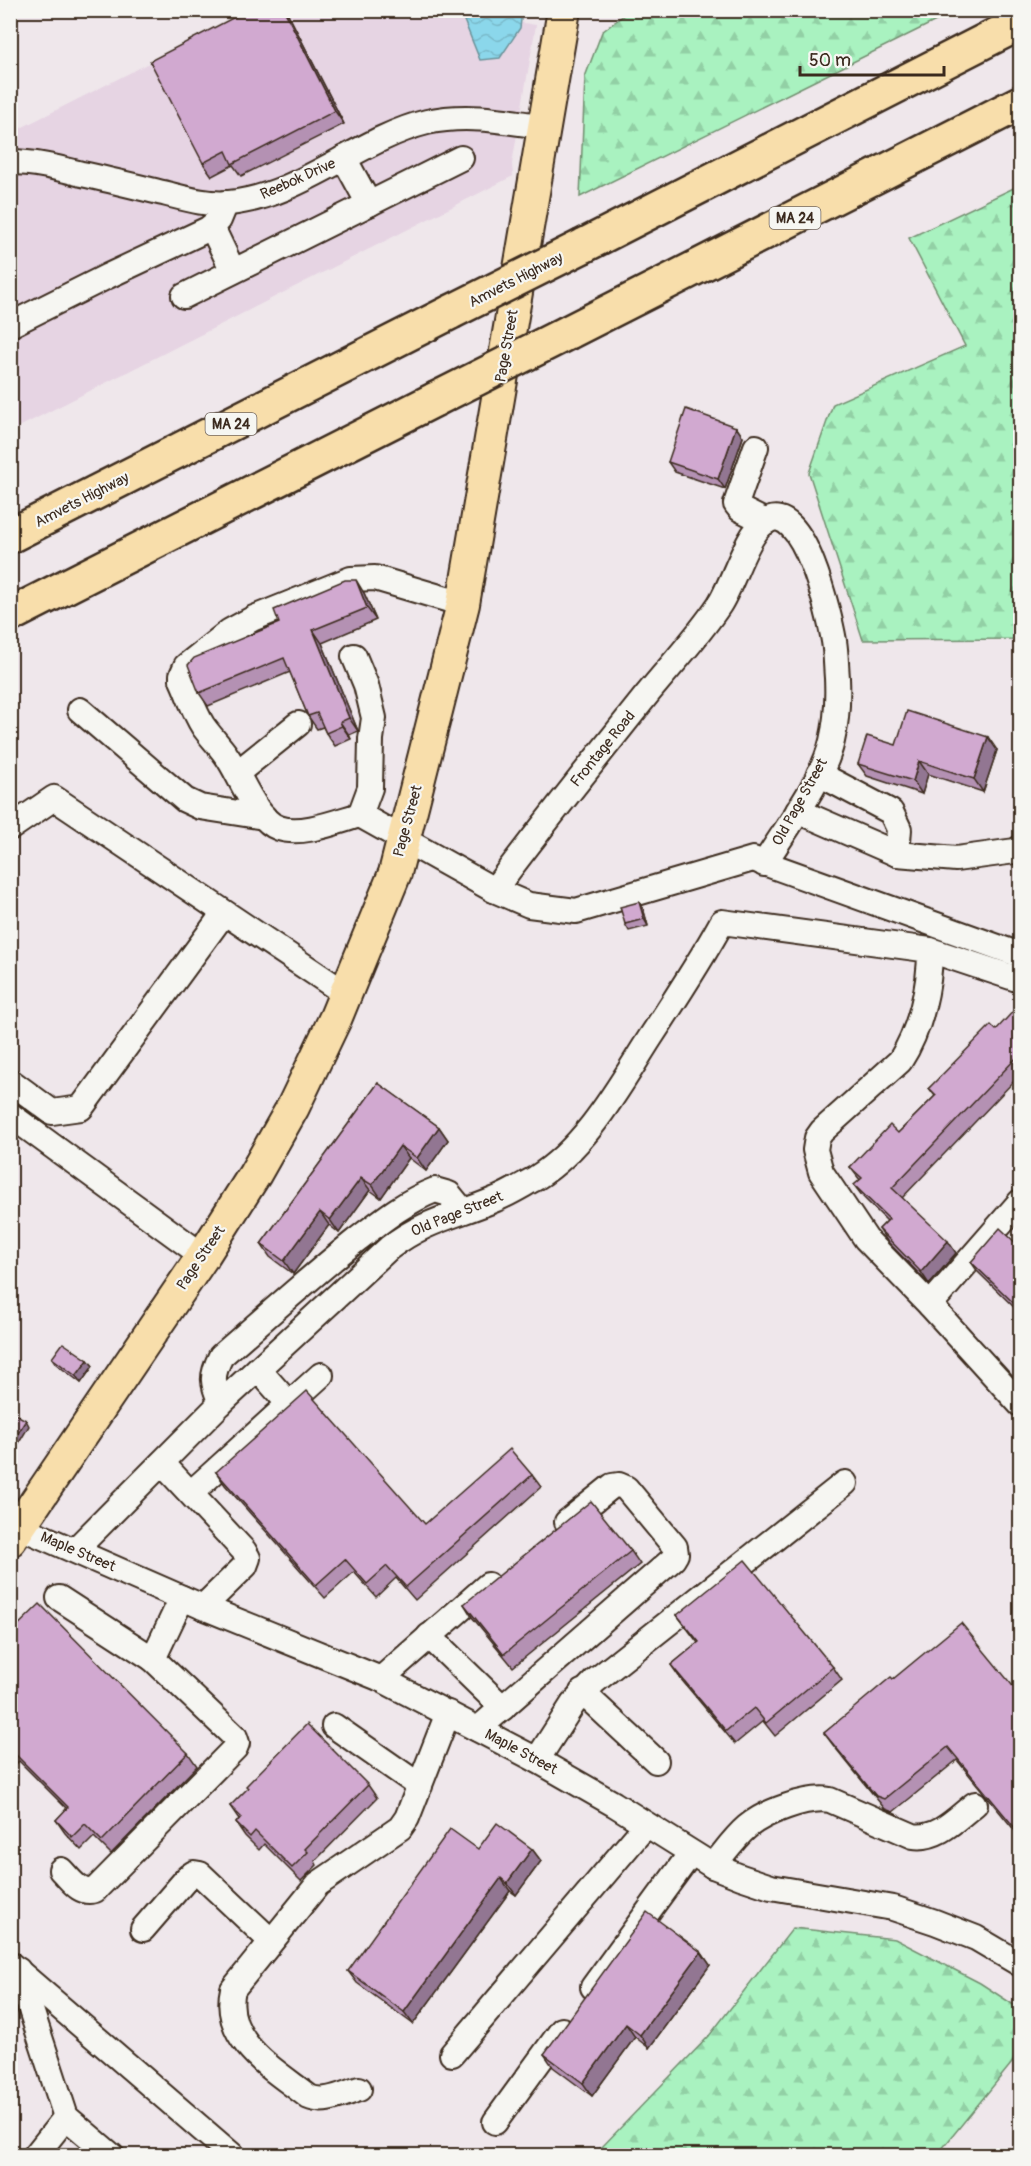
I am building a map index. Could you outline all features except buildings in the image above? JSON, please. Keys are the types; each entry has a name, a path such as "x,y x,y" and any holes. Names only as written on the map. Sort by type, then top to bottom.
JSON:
{"highway":[{"name":"Amvets Highway","path":"10,536 1020,23"},
{"name":"MA 24","path":"10,615 1020,103"}],"main road":[{"name":"Page Street","path":"15,1534 255,1174 293,1107 346,994 392,881 463,604 564,10"}],"street":[{"name":"Reebok Drive","path":"10,162 45,165 195,201 226,203 272,193 399,132 439,120 492,119 545,128"},
{"path":"344,158 369,204"},
{"path":"184,296 461,159"},
{"path":"10,325 212,227 222,214 226,203"},
{"path":"212,227 233,271"},
{"path":"756,447 736,504 740,509 766,522"},
{"name":"Old Page Street","path":"764,864 819,774 831,743 837,716 834,640 823,594 803,542 788,522 776,518 766,522"},
{"name":"Frontage Road","path":"494,890 636,708 700,634 725,595 752,536 766,522"},
{"path":"463,604 375,578 351,579 254,618 230,631 186,666 182,675 203,725 227,756 264,817 276,828 304,830 360,815 494,890 529,905 576,911 753,860 1020,955"},
{"path":"354,656 366,685 375,717 371,740 370,788 360,815"},
{"path":"80,710 185,800 200,807 264,817"},
{"path":"237,773 298,724"},
{"path":"819,774 891,812 899,829 897,854"},
{"path":"10,828 54,798 346,994"},
{"path":"798,811 897,854 956,859 1019,843"},
{"path":"10,1082 52,1112 81,1108 224,913"},
{"name":"Old Page Street","path":"75,1550 221,1403 398,1241 425,1224 498,1199 538,1176 570,1151 608,1103 704,955 722,922 930,950"},
{"path":"1020,980 930,950 930,971 914,1036 908,1048 900,1061 822,1131 815,1150 821,1172 857,1228 1020,1404"},
{"path":"10,1115 202,1256"},
{"path":"221,1403 214,1387 214,1371 221,1356 329,1262 412,1198 435,1190 449,1194 463,1211"},
{"path":"930,1305 1020,1202"},
{"path":"256,1326 279,1349"},
{"path":"258,1369 289,1404"},
{"path":"191,1492 321,1375"},
{"path":"153,1659 193,1603 245,1566 248,1558 191,1492 162,1463"},
{"path":"537,1760 582,1692 845,1483"},
{"path":"478,1729 676,1554 675,1548 626,1488 619,1485 612,1486 550,1535"},
{"name":"Maple Street","path":"15,1534 75,1550 193,1603 381,1679 537,1760 713,1866 771,1887 893,1908 1016,1954"},
{"path":"381,1679 506,1570"},
{"path":"58,1598 153,1659 235,1737 237,1743 235,1748 95,1890 82,1891 61,1870"},
{"path":"429,1636 503,1708"},
{"path":"582,1692 656,1761"},
{"path":"359,2089 326,2100 317,2101 309,2097 249,2049 235,2026 230,2000 233,1989 318,1884 400,1828 407,1818 448,1713"},
{"path":"334,1726 420,1786"},
{"path":"713,1866 749,1826 759,1819 806,1799 830,1800 913,1836 924,1838 936,1834 975,1804"},
{"path":"452,2054 646,1825"},
{"path":"495,2122 691,1853"},
{"path":"143,1929 188,1877 194,1874 200,1875 271,1941"},
{"path":"14,1967 66,2116 112,2156"},
{"path":"14,1967 233,2156"},
{"path":"35,2156 66,2116"}],"shaded area":[{"path":"252,11 452,11 536,25 512,164 513,176 11,431 11,133"}],"green space":[{"path":"629,11 956,11 580,197 585,77 602,32"},
{"path":"1020,185 1020,639 863,640 809,473 833,404 965,346 909,238"},
{"path":"793,1928 895,1939 980,1983 1020,2009 1020,2053 937,2155 590,2155 601,2148 709,2036"}],"water":[{"path":"436,11 522,11 520,28 500,58 480,60 463,18"}]}
